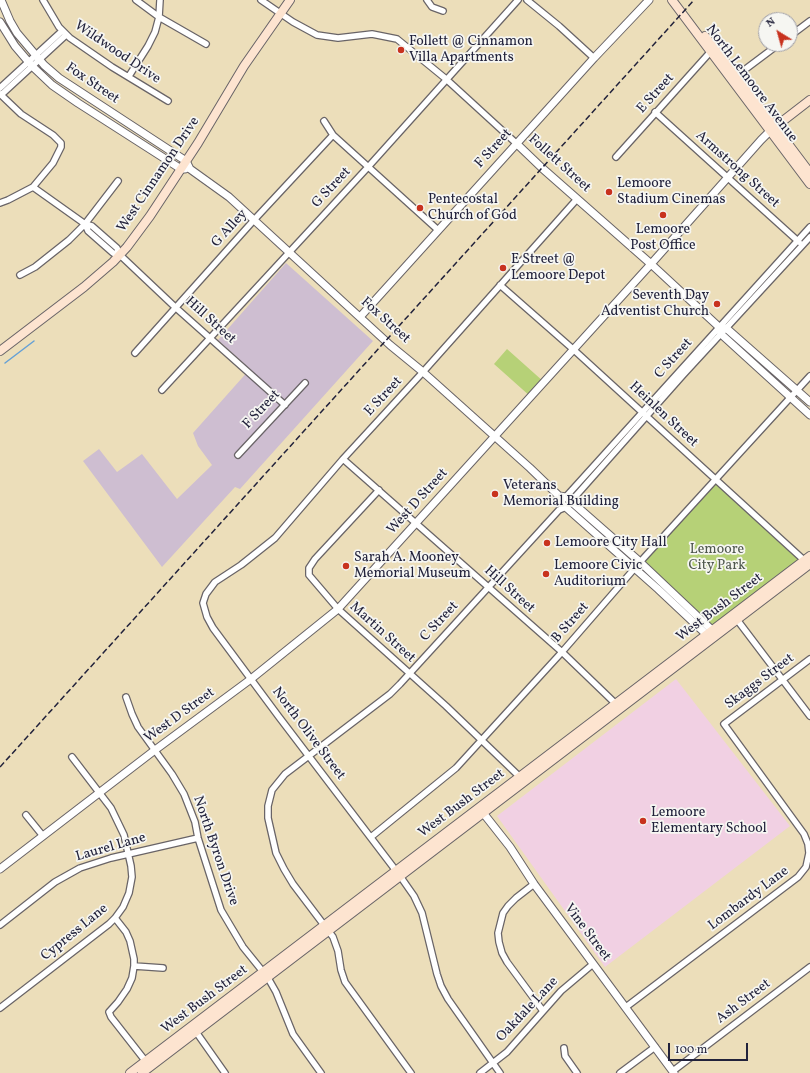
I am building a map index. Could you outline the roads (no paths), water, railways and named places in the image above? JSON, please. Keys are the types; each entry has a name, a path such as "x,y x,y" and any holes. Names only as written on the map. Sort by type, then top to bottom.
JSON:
{"main road":[{"name":"West Cinnamon Drive","path":"0,351 84,287 120,255 186,166 244,66 290,0"},
{"name":"North Lemoore Avenue","path":"672,0 713,49"},
{"name":"North Lemoore Avenue","path":"678,0 810,184"},
{"path":"772,129 810,100"},
{"name":"North Lemoore Avenue","path":"772,129 810,174"},
{"name":"West Bush Street","path":"130,1073 148,1064 194,1030 808,561"},
{"name":"West Bush Street","path":"142,1073 148,1064"}],"street":[{"name":"Wildwood Drive","path":"43,0 64,33 82,48 168,101"},
{"path":"136,0 159,17 206,44"},
{"path":"129,76 148,46 157,27 160,0"},
{"name":"Follett Street","path":"261,0 280,14 317,35 338,38 372,34 397,39 446,79 542,168 652,264 722,329 810,415"},
{"path":"427,0 432,7 443,11"},
{"name":"G Street","path":"162,390 518,0"},
{"path":"527,0 559,26 594,58"},
{"name":"F Street","path":"360,317 594,58 649,0"},
{"name":"Fox Street","path":"2,5 17,33 36,58 59,78 229,197 390,345 424,372 495,436 634,568 711,635"},
{"path":"798,30 810,21"},
{"name":"Fox Street","path":"0,22 9,38 30,64 52,85 78,103 186,166"},
{"path":"0,203 33,187 53,163 61,150 61,143 53,135 22,114 1,94 36,58 64,33"},
{"name":"E Street","path":"616,157 713,49"},
{"path":"735,78 769,52"},
{"path":"0,88 30,64"},
{"name":"Armstrong Street","path":"655,112 803,245"},
{"path":"324,121 333,135 438,230"},
{"name":"West D Street","path":"0,869 155,750 251,679 338,609 652,264 772,129"},
{"name":"G Alley","path":"135,352 333,135"},
{"path":"20,275 35,267 52,254 85,224 118,181"},
{"name":"Hill Street","path":"33,187 85,224 92,226 117,248 120,255 175,307 285,404"},
{"name":"E Street","path":"203,603 206,594 215,582 241,565 276,538 343,459 424,372 577,199"},
{"name":"C Street","path":"411,1073 345,982 336,943 327,927 293,884 276,853 268,818 269,800 276,784 285,774 390,694 488,588 644,414 682,375 810,227"},
{"name":"C Street","path":"722,329 810,237"},
{"name":"Heinlen Street","path":"500,285 574,350 715,480 808,561"},
{"name":"Follett Street","path":"722,329 798,390 810,402"},
{"name":"B Street","path":"371,838 456,768 562,652 634,568 810,376"},
{"name":"F Street","path":"238,455 305,382"},
{"name":"Hill Street","path":"343,459 562,652 619,706"},
{"name":"Martin Street","path":"379,490 309,568 309,575 338,609 446,706 523,779"},
{"name":"Fox Street","path":"564,502 640,562 711,635"},
{"name":"North Olive Street","path":"203,603 207,617 213,628 414,896 420,907 441,986 448,999 500,1073"},
{"path":"736,617 810,716"},
{"name":"Skaggs Street","path":"724,724 810,659"},
{"name":"North Byron Drive","path":"126,697 138,727 172,774 184,794 195,822 198,838 221,910 243,947 265,975 280,998 293,1034 321,1073"},
{"name":"Lombardy Lane","path":"626,1007 798,877 808,862 808,844 804,834 724,724"},
{"name":"Cypress Lane","path":"0,1008 115,918 123,908 131,886 132,866 124,835 118,821 100,792 72,757"},
{"name":"Vine Street","path":"481,810 510,848 534,884 674,1072"},
{"path":"26,815 43,836"},
{"name":"Laurel Lane","path":"0,925 55,882 80,868 93,863 198,838"},
{"path":"534,884 516,898 506,909 501,920 498,933 502,953 507,962 543,1011"},
{"path":"115,918 126,932 130,941 134,966 132,978 127,989 109,1012 111,1017 148,1064"},
{"name":"Oakdale Lane","path":"480,1073 507,1052 561,991 593,964"},
{"path":"134,966 163,968"},
{"name":"Ash Street","path":"674,1072 810,966"},
{"path":"194,1030 225,1073"},
{"path":"620,1073 655,1047"},
{"path":"564,1048 565,1056 577,1073"}],"waterway":[{"path":"5,363 34,341"}],"railway":[{"path":"0,767 694,0"}],"place":[{"name":"Follett @ Cinnamon Villa Apartments","path":"401,50"},
{"name":"Lemoore Stadium Cinemas","path":"609,192"},
{"name":"Pentecostal Church of God","path":"420,208"},
{"name":"Lemoore Post Office","path":"663,215"},
{"name":"E Street @ Lemoore Depot","path":"503,268"},
{"name":"Seventh Day Adventist Church","path":"717,304"},
{"name":"Veterans Memorial Building","path":"495,494"},
{"name":"Lemoore City Hall","path":"547,543"},
{"name":"Sarah A. Mooney Memorial Museum","path":"346,566"},
{"name":"Lemoore Civic Auditorium","path":"546,574"},
{"name":"Lemoore Elementary School","path":"643,821"}],"park label":[{"name":"Lemoore City Park","path":"717,558"}]}
